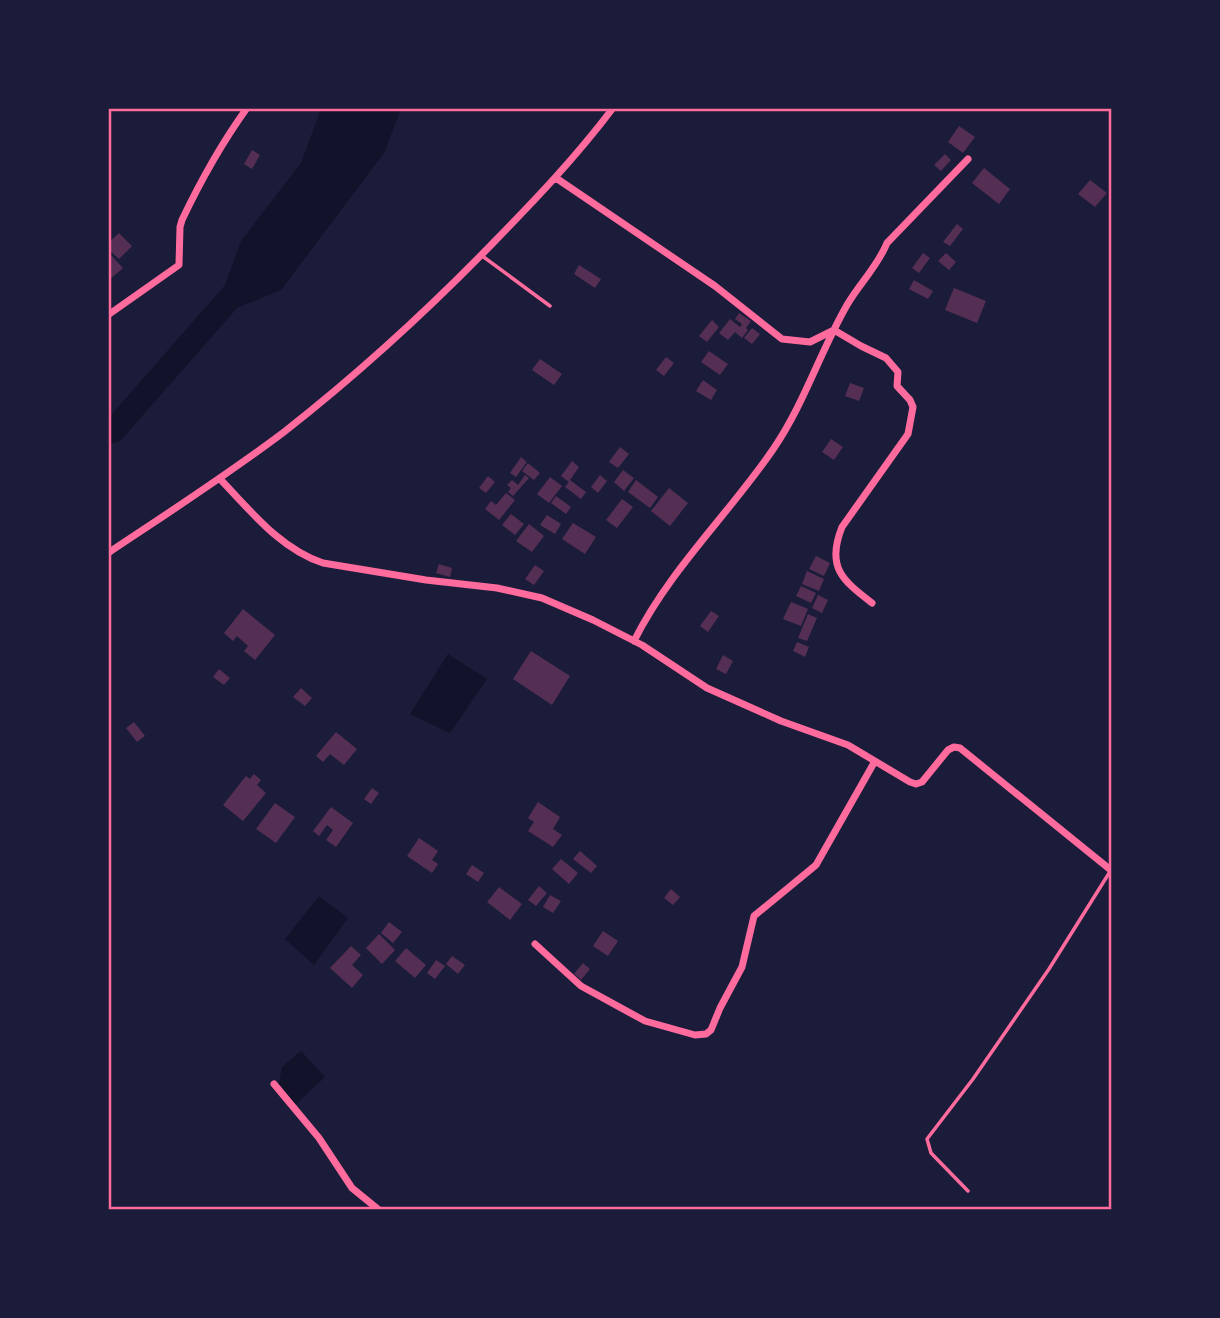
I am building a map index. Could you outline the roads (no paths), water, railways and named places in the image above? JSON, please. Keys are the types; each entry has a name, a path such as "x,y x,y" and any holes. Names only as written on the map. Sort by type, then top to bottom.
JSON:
{"street":[{"path":"108,315 179,265 182,220 201,179 247,108"},
{"path":"108,553 220,479 376,357 556,178 613,108"},
{"path":"634,641 649,612 676,572 775,447 853,295 883,255 887,243 968,159"},
{"path":"556,178 715,286 782,339 810,342 834,330"},
{"path":"834,330 887,358 898,372 897,386 913,407 908,434 842,527 836,541 840,574 850,587 872,603"},
{"path":"220,479 291,549 306,558 426,580 497,588 542,598 634,641 706,688 781,721 848,745 915,784 922,782 948,750 960,748 1111,870"},
{"path":"535,944 581,986 645,1021 695,1035 706,1034 711,1030 742,967 754,916 816,865 876,761"},
{"path":"274,1084 319,1138 352,1188 379,1209"}],"lane":[{"path":"481,255 550,306"},
{"path":"968,1191 931,1153 927,1139 973,1079 1049,969 1111,870"}],"waterway":[{"path":"108,432 113,431 235,292"}]}
